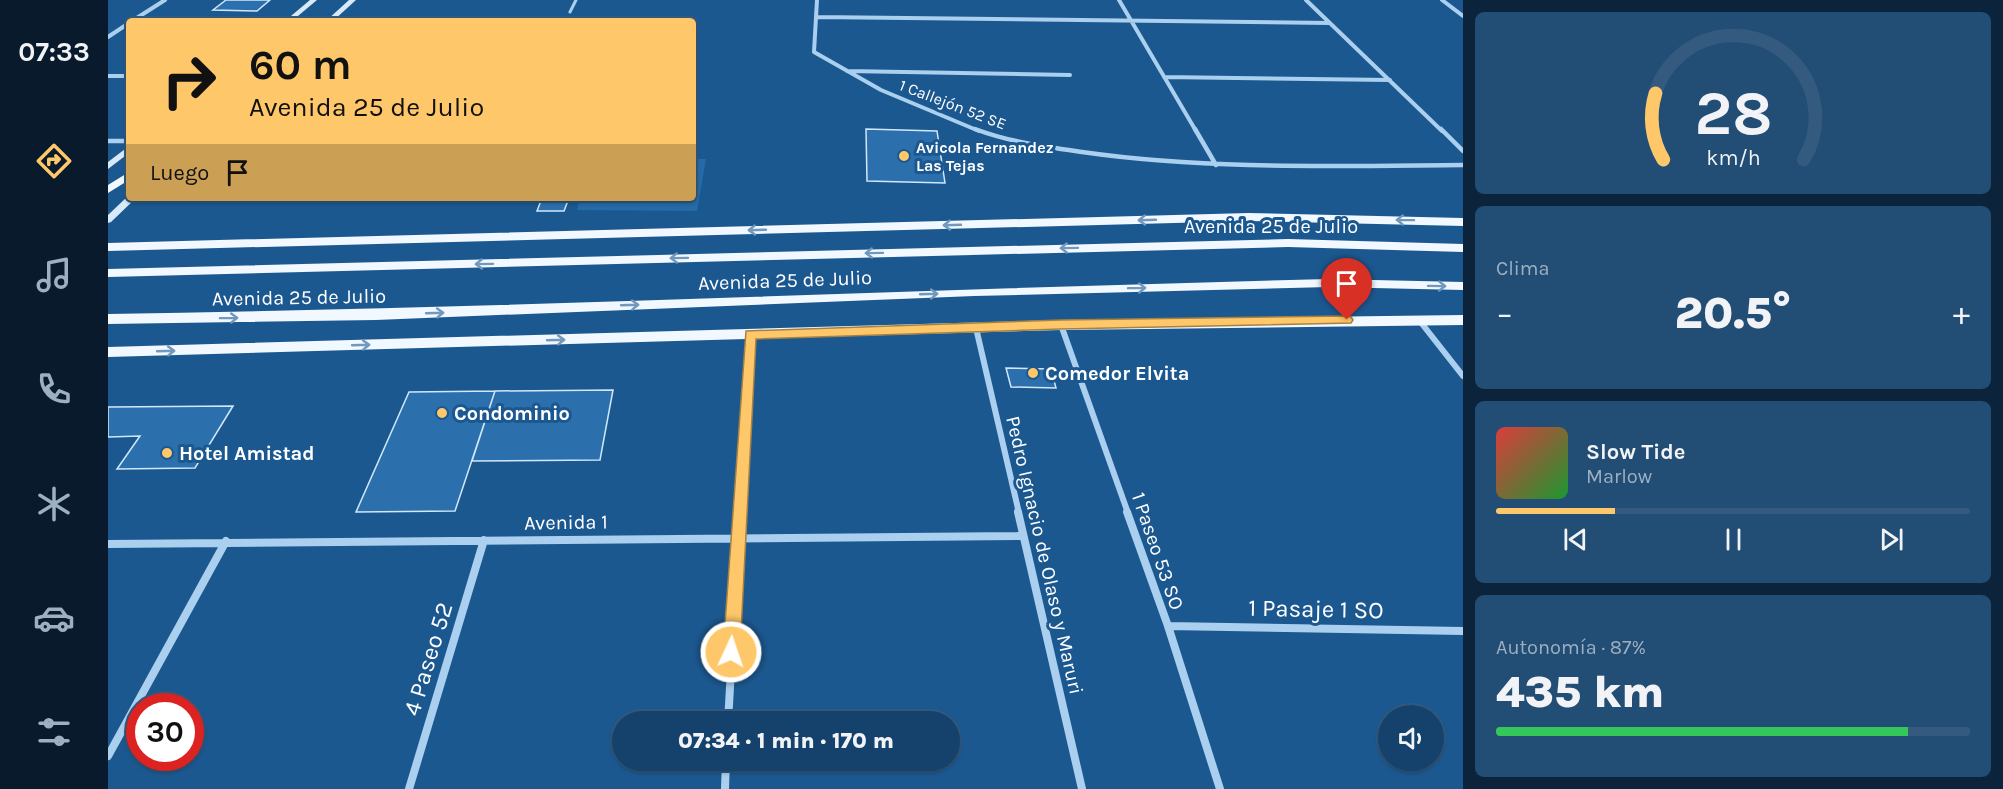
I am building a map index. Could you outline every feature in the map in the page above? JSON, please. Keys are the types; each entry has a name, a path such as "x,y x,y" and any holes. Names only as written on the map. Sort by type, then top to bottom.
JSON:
{"main road":[{"path":"292,18 314,0"},
{"path":"332,18 353,0"},
{"path":"108,166 126,151"},
{"path":"108,190 126,177"},
{"path":"108,220 128,201"},
{"name":"Avenida 25 de Julio","path":"108,247 1249,217 1463,222"},
{"name":"Avenida 25 de Julio","path":"108,273 1288,243 1463,248"},
{"name":"Avenida 25 de Julio","path":"108,319 376,315 974,292 1329,283 1463,286"},
{"path":"108,352 1061,325 1463,320"}],"street":[{"path":"137,18 165,0"},
{"name":"1 Callejón 52 SE","path":"817,0 814,52 843,71 926,110 989,134 1109,155 1216,165 1463,165"},
{"path":"1119,0 1216,165"},
{"path":"1306,0 1463,151"},
{"path":"1442,0 1463,16"},
{"path":"816,17 1330,23"},
{"path":"108,37 126,25"},
{"path":"843,71 1070,75"},
{"path":"108,76 126,76"},
{"path":"1164,77 1390,80"},
{"path":"108,141 126,141"},
{"path":"1418,319 1463,376"},
{"name":"1 Paseo 53 SO","path":"1061,325 1168,626 1220,789"},
{"name":"Pedro Ignacio de Olaso y Maruri","path":"975,328 1082,789"},
{"path":"729,711 750,334"},
{"name":"Avenida 1","path":"108,543 1023,536"},
{"name":"4 Paseo 52","path":"409,789 484,540"},
{"path":"108,756 226,541"},
{"name":"1 Pasaje 1 SO","path":"1168,626 1463,631"},
{"path":"725,789 726,771"}],"lane":[{"path":"570,12 576,0"}],"shaded area":[{"path":"696,159 706,159 697,211 577,210 579,201 696,201"}],"building":[{"path":"226,0 270,0 257,11 213,10"},
{"name":"Avicola Fernandez Las Tejas","path":"866,129 937,131 945,183 867,181"},
{"path":"541,201 568,201 564,211 537,211"},
{"path":"1006,368 1051,369 1056,388 1011,387"},
{"path":"613,390 600,460 472,461 495,391"},
{"path":"495,391 455,511 356,512 409,392"},
{"name":"Hotel Amistad","path":"233,406 195,468 117,469 140,436 108,437 108,407"}],"place":[{"name":"Avicola Fernandez Las Tejas","path":"904,156"},
{"name":"Comedor Elvita","path":"1033,373"},
{"name":"Condominio","path":"442,413"},
{"name":"Hotel Amistad","path":"167,453"}],"route":[{"path":"731,652 750,334 1347,320"}]}
